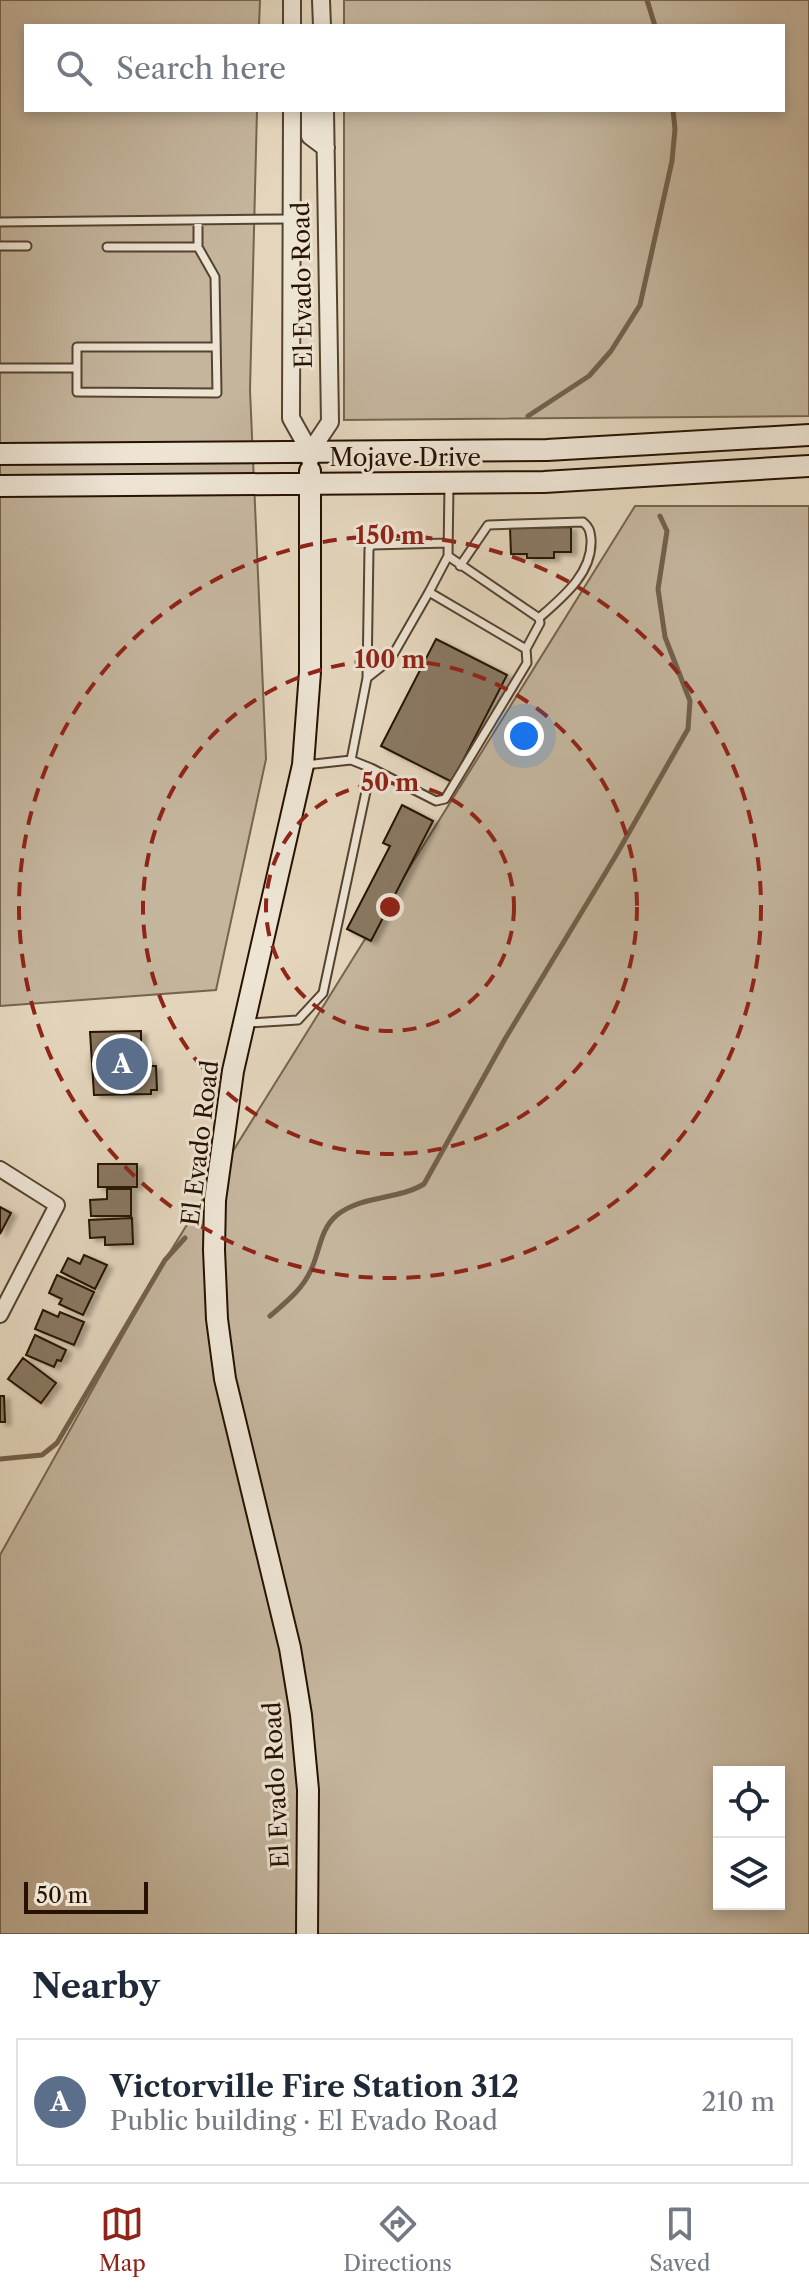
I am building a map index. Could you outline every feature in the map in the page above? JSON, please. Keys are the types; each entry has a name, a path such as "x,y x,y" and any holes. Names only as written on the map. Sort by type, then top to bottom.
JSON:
{"main road":[{"name":"Mojave Drive","path":"0,486 310,469 547,450 809,435"},
{"name":"Mojave Drive","path":"0,454 310,469 448,483 544,482 809,466"},
{"name":"El Evado Road","path":"307,1934 308,1790 301,1715 290,1648 231,1408 217,1319 214,1250 215,1200 231,1085 303,765 310,672 310,469"}],"street":[{"path":"292,0 292,24"},
{"path":"321,0 322,24"},
{"name":"El Evado Road","path":"292,112 291,418 310,469"},
{"path":"310,112 310,136 326,148"},
{"name":"El Evado Road","path":"310,469 330,422 325,112"},
{"path":"0,1169 57,1205 0,1315"}],"lane":[{"path":"0,222 292,219"},
{"path":"198,220 198,247 215,277 217,393 77,392 77,347 108,351 216,347"},
{"path":"0,246 27,246"},
{"path":"107,247 198,247"},
{"path":"0,368 77,368"},
{"path":"109,382 109,392"},
{"path":"134,382 134,392"},
{"path":"159,383 159,392"},
{"path":"367,678 390,660 448,556 448,483"},
{"path":"460,566 488,525 583,522 590,533 590,558 567,594 539,618"},
{"path":"351,760 367,678 369,549 372,545 448,543"},
{"path":"448,556 539,618"},
{"path":"429,592 526,649"},
{"path":"303,765 351,760 436,801 445,799 527,663 526,649 540,623 539,618"},
{"path":"244,1023 298,1020 323,993 371,768"}],"shaded area":[{"path":"0,0 260,0 259,24 24,24 24,112 257,112 250,390 266,759 216,990 0,1006"},
{"path":"344,0 809,0 809,416 344,420 344,112 785,112 785,24 344,24"},
{"path":"635,506 809,506 809,1934 0,1934 0,1555 165,1260"}],"building":[{"path":"571,527 571,552 554,552 554,558 527,558 527,554 511,554 510,528"},
{"path":"436,639 507,675 452,782 381,746"},
{"path":"402,805 433,821 371,941 347,929 390,846 383,843"},
{"path":"141,1031 141,1060 150,1060 150,1066 156,1066 157,1090 151,1090 151,1094 94,1095 90,1032"},
{"path":"98,1164 137,1164 137,1187 98,1187"},
{"path":"107,1189 131,1189 131,1216 91,1216 90,1200 107,1199"},
{"path":"0,1207 11,1213 0,1234"},
{"path":"132,1218 133,1244 105,1245 105,1237 90,1238 89,1220"},
{"path":"84,1255 107,1265 95,1289 61,1272 68,1258 80,1264"},
{"path":"57,1275 94,1292 83,1315 59,1304 62,1299 49,1293"},
{"path":"43,1310 58,1317 60,1312 84,1322 74,1345 35,1329"},
{"path":"35,1335 66,1350 54,1367 26,1355"},
{"path":"23,1358 56,1383 41,1403 8,1379"},
{"path":"0,1396 4,1396 5,1422 0,1422"}],"waterway":[{"path":"647,0 654,24"},
{"path":"528,416 589,376 611,351 640,305 672,161 673,112"},
{"path":"270,1316 303,1284 324,1234 337,1215 357,1204 403,1193 424,1184 505,1039 688,729 690,701 665,637 658,589 667,531 660,516"},
{"path":"0,1459 42,1455 57,1443 165,1260 185,1238"}],"place":[{"name":"Victorville Fire Station 312","path":"122,1064"}]}
